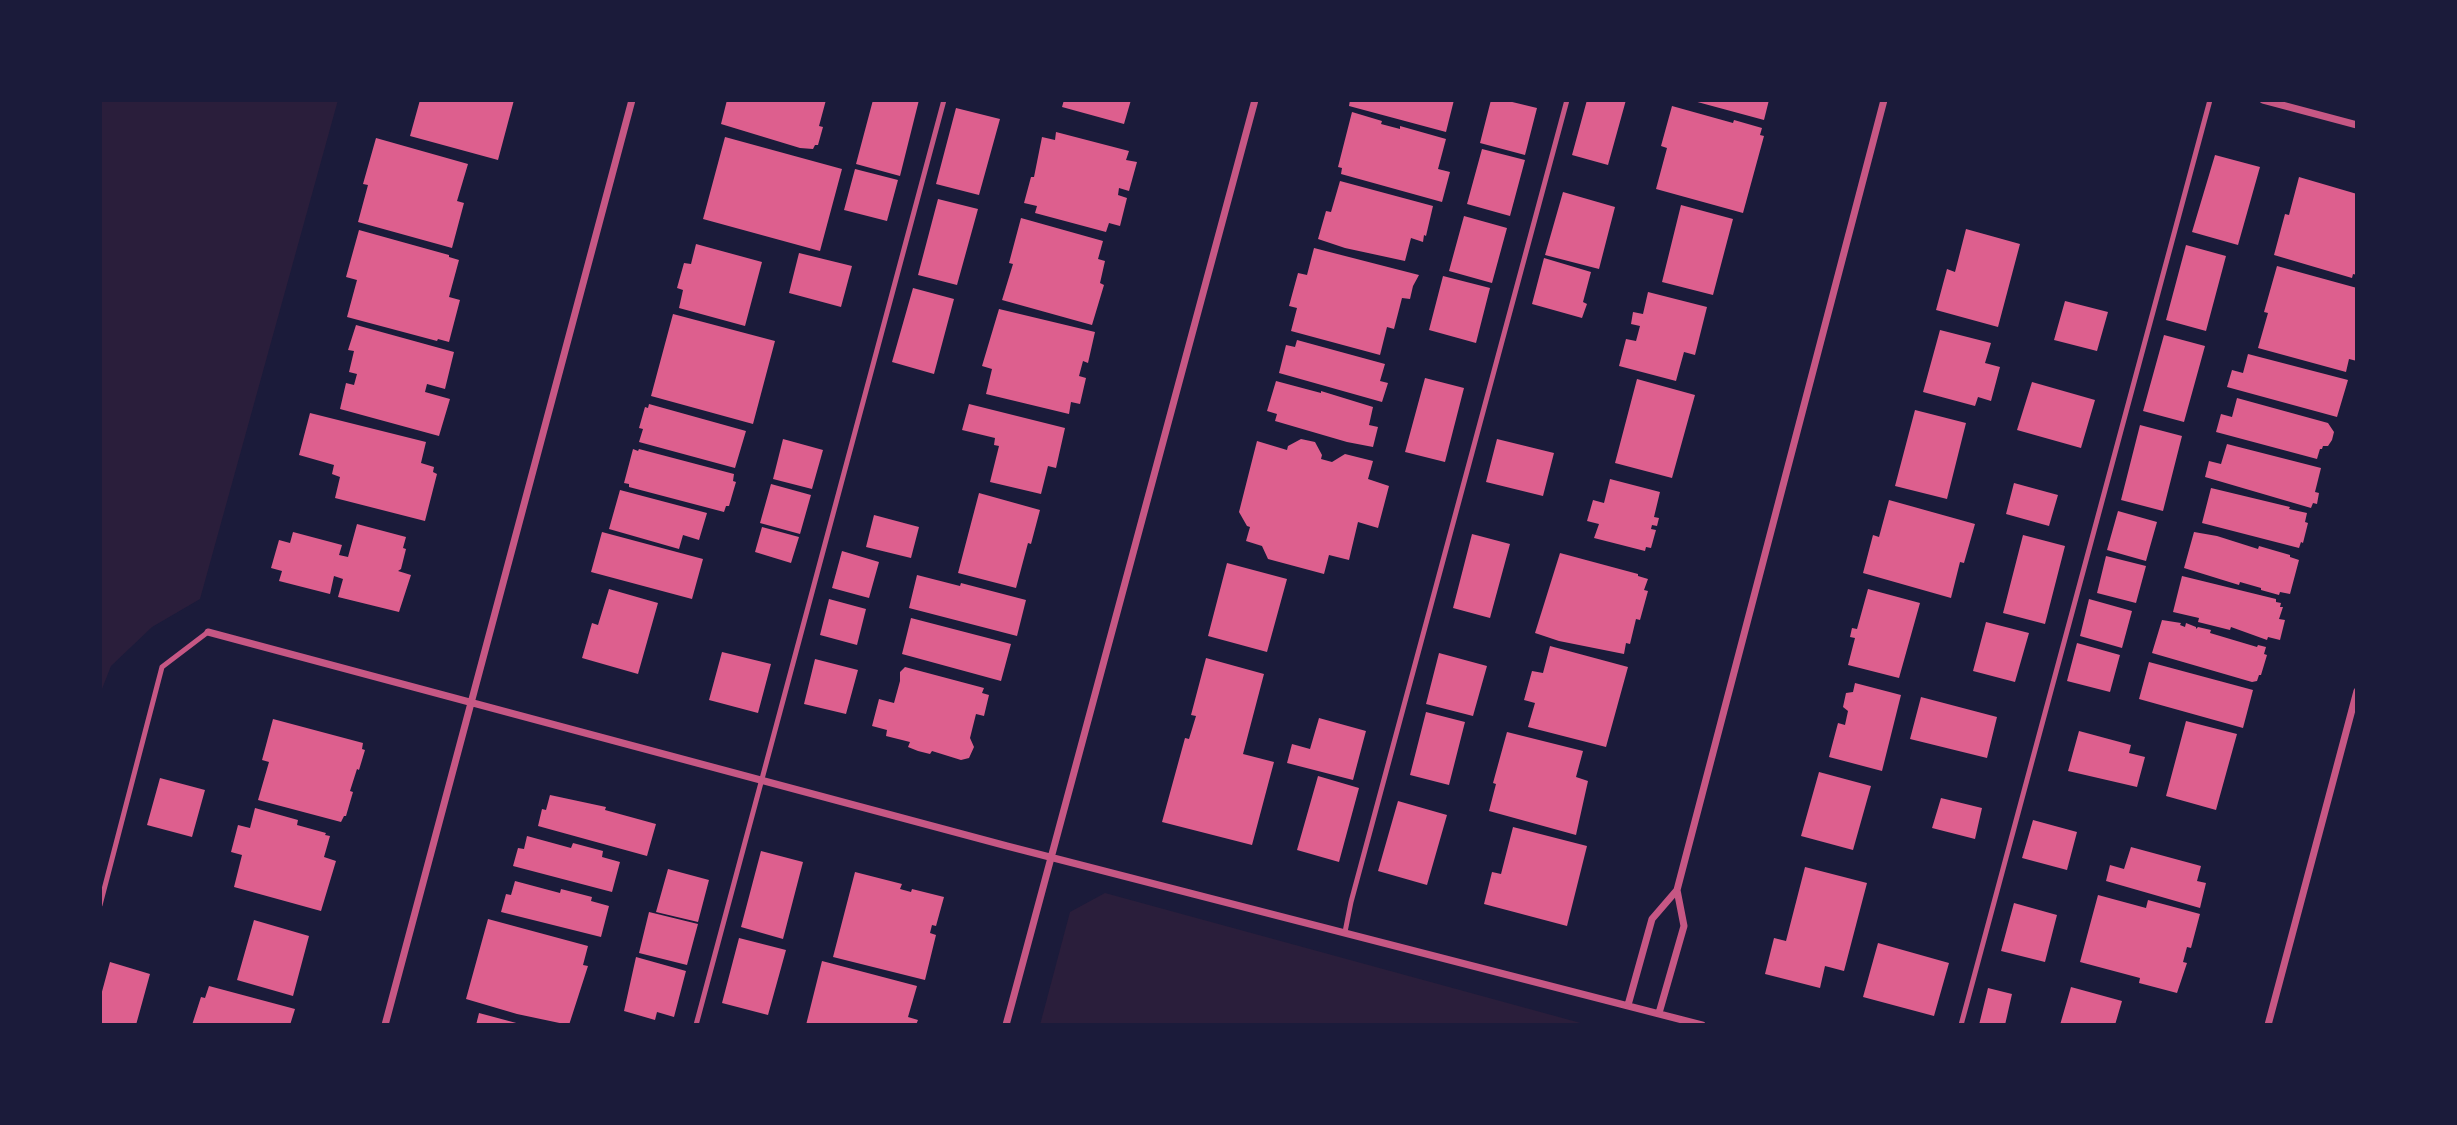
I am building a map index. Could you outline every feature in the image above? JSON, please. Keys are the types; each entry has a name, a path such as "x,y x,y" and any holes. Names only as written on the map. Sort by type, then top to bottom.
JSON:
{"street":[{"path":"385,1025 632,100"},
{"path":"1006,1025 1255,100"},
{"path":"1659,1013 1684,926 1677,890 1884,100"},
{"path":"2263,100 2357,125"},
{"path":"208,632 1007,846 1702,1025"},
{"path":"2268,1025 2357,691"},
{"path":"1628,1005 1652,919 1677,890"}],"lane":[{"path":"696,1025 944,100"},
{"path":"1345,932 1354,889 1567,100"},
{"path":"1961,1025 2210,100"},
{"path":"100,905 162,667 208,632"}],"shaded area":[{"path":"100,100 338,100 200,599 152,627 111,666 100,694"},
{"path":"1105,893 1588,1025 1040,1025 1070,912"}],"building":[{"path":"420,100 514,100 498,160 410,136"},
{"path":"727,100 826,100 819,126 823,127 818,145 813,149 800,148 721,124"},
{"path":"873,100 919,100 900,176 856,164"},
{"path":"1064,100 1131,100 1124,124 1062,107"},
{"path":"1350,100 1454,100 1446,132 1349,106"},
{"path":"1491,100 1504,100 1537,108 1525,155 1480,143"},
{"path":"1587,100 1626,100 1608,165 1572,155"},
{"path":"1690,100 1769,100 1764,120"},
{"path":"1672,106 1762,128 1760,135 1764,136 1743,213 1656,189 1667,148 1661,146"},
{"path":"956,108 1000,119 979,195 936,184"},
{"path":"1352,112 1382,121 1381,124 1400,129 1400,126 1446,139 1438,169 1450,172 1442,202 1341,174 1342,168 1338,167"},
{"path":"1056,132 1129,151 1126,160 1137,162 1129,191 1119,188 1118,195 1127,198 1120,226 1109,223 1106,232 1035,213 1037,206 1024,203 1031,177 1034,177 1042,137 1055,140"},
{"path":"725,137 842,169 820,251 703,219"},
{"path":"376,138 468,164 457,201 464,203 452,248 358,222 368,185 363,184"},
{"path":"1482,149 1525,160 1510,216 1467,204"},
{"path":"2215,155 2260,167 2238,245 2192,232"},
{"path":"855,169 898,180 887,221 844,210"},
{"path":"2299,177 2357,194 2357,275 2353,274 2352,278 2274,255"},
{"path":"1340,181 1433,206 1423,242 1411,238 1405,261 1345,248 1318,239 1326,211 1331,212"},
{"path":"1563,192 1615,207 1599,269 1545,255"},
{"path":"938,199 978,209 957,285 918,275"},
{"path":"1681,205 1733,219 1713,295 1662,282"},
{"path":"1464,216 1507,228 1492,283 1449,271"},
{"path":"1021,218 1103,241 1098,259 1105,261 1100,283 1104,285 1092,325 1002,300 1013,264 1009,263"},
{"path":"1966,229 2020,244 1998,327 1936,310 1947,269 1955,272"},
{"path":"359,230 459,260 449,297 460,300 449,342 347,317 357,280 346,277"},
{"path":"696,244 762,262 745,326 679,308 683,290 677,288 684,263 691,264"},
{"path":"2186,245 2226,256 2206,331 2166,320"},
{"path":"1314,248 1419,275 1410,299 1402,298 1394,329 1387,327 1380,355 1291,331 1297,308 1289,306 1298,273 1307,275"},
{"path":"799,253 852,266 841,307 789,293"},
{"path":"1544,258 1591,272 1583,302 1587,304 1582,318 1532,304"},
{"path":"2277,266 2357,288 2357,361 2349,359 2346,372 2258,348 2268,313 2264,312"},
{"path":"1443,276 1490,288 1476,343 1429,330"},
{"path":"913,288 954,299 934,374 892,362"},
{"path":"1648,292 1707,307 1695,355 1684,352 1676,381 1619,366 1626,339 1636,341 1640,326 1631,324 1633,312 1643,314"},
{"path":"2065,301 2108,312 2097,351 2054,340"},
{"path":"999,309 1095,332 1088,363 1083,361 1079,376 1086,378 1080,404 1071,402 1069,414 986,394 992,369 982,366"},
{"path":"673,314 775,341 753,424 651,396"},
{"path":"356,325 454,352 445,389 427,384 425,392 450,399 439,436 340,409 346,383 354,385 357,374 349,372 354,351 348,350"},
{"path":"1940,330 1991,343 1985,363 2000,367 1991,401 1978,397 1975,406 1923,392"},
{"path":"2164,335 2205,346 2184,422 2143,411"},
{"path":"1297,340 1385,364 1380,381 1388,383 1382,402 1279,373 1286,345 1295,347"},
{"path":"2248,354 2348,380 2337,417 2227,387 2232,370 2243,373"},
{"path":"1425,378 1464,388 1445,462 1405,452"},
{"path":"1637,379 1695,395 1672,478 1615,463"},
{"path":"1276,381 1373,407 1369,425 1378,427 1373,447 1275,421 1277,414 1267,411"},
{"path":"2032,382 2095,400 2081,448 2017,430"},
{"path":"2237,398 2328,423 2334,432 2332,440 2328,446 2320,449 2317,459 2216,432 2221,414 2232,417"},
{"path":"649,404 746,431 735,468 639,442 643,429 639,428 645,407 648,408"},
{"path":"969,404 1065,428 1056,468 1048,466 1041,494 990,482 999,446 994,445 995,438 962,430"},
{"path":"1915,410 1966,423 1947,499 1895,486"},
{"path":"310,413 426,442 421,463 434,467 433,472 437,474 425,521 335,498 340,477 332,474 334,465 299,455"},
{"path":"2140,425 2182,436 2163,511 2121,500"},
{"path":"783,439 823,450 812,489 773,479"},
{"path":"1301,439 1315,442 1322,455 1321,459 1332,462 1345,454 1373,461 1368,479 1389,486 1378,528 1358,522 1349,560 1329,555 1324,574 1268,559 1262,546 1246,541 1250,527 1239,512 1257,441 1287,450 1288,446"},
{"path":"1497,439 1554,453 1543,496 1486,482"},
{"path":"2227,444 2321,468 2315,492 2319,493 2317,504 2313,503 2311,508 2205,477 2209,461 2221,464"},
{"path":"633,449 734,474 733,481 736,482 729,506 726,506 724,512 629,487 629,484 624,483"},
{"path":"1610,479 1660,492 1654,517 1659,518 1657,526 1652,525 1651,529 1656,530 1651,548 1646,547 1645,551 1594,538 1599,524 1587,521 1593,500 1604,503"},
{"path":"2014,483 2058,495 2049,526 2006,514"},
{"path":"771,484 811,495 800,534 760,523"},
{"path":"2211,488 2307,513 2305,522 2308,523 2303,543 2301,542 2299,548 2202,523"},
{"path":"620,490 707,513 699,540 683,535 679,549 609,529"},
{"path":"979,493 1040,510 1016,588 958,573"},
{"path":"1889,500 1975,524 1964,563 1960,562 1951,598 1863,573 1873,535 1879,537"},
{"path":"2118,511 2157,522 2146,561 2107,550"},
{"path":"874,515 919,527 911,558 866,547"},
{"path":"357,524 406,537 403,548 406,549 401,569 398,571 411,575 399,612 338,597 343,579 334,576 330,594 279,581 282,571 271,568 279,540 290,543 293,532 342,545 339,555 348,557"},
{"path":"762,527 799,537 791,563 755,552"},
{"path":"602,532 703,559 692,599 591,572"},
{"path":"2194,532 2258,549 2259,546 2299,560 2290,594 2280,592 2279,595 2184,568"},
{"path":"1472,534 1510,544 1490,618 1453,608"},
{"path":"2023,535 2065,546 2045,624 2003,613"},
{"path":"842,551 879,562 869,598 832,588"},
{"path":"1560,553 1648,579 1644,590 1648,591 1640,620 1636,619 1630,644 1626,643 1624,654 1559,641 1535,633"},
{"path":"2106,556 2146,566 2136,603 2097,593"},
{"path":"1227,563 1287,579 1267,652 1208,636"},
{"path":"917,575 1026,600 1017,636 909,608"},
{"path":"2182,576 2276,599 2276,602 2281,603 2280,607 2283,607 2279,619 2285,620 2280,640 2268,637 2267,640 2231,627 2230,630 2198,622 2199,618 2173,612"},
{"path":"609,589 658,603 638,674 582,658 592,623 598,625"},
{"path":"1868,589 1920,603 1899,678 1848,665 1855,638 1850,637 1852,628 1857,629"},
{"path":"829,599 866,609 857,645 820,635"},
{"path":"2089,599 2132,611 2122,648 2080,636"},
{"path":"911,618 1011,644 1001,681 902,654"},
{"path":"2162,620 2181,623 2180,625 2185,627 2186,623 2196,629 2198,627 2211,630 2210,633 2257,647 2266,647 2264,654 2267,655 2261,675 2257,681 2252,682 2152,653"},
{"path":"1986,622 2029,633 2015,682 1973,671"},
{"path":"2077,643 2120,655 2110,692 2067,681"},
{"path":"1550,646 1628,667 1606,747 1528,727 1535,703 1524,700 1532,671 1543,673"},
{"path":"722,652 771,664 758,713 709,700"},
{"path":"1439,653 1487,666 1473,716 1426,704"},
{"path":"1206,658 1264,674 1243,754 1274,762 1252,845 1162,822 1185,738 1189,739 1196,716 1191,715"},
{"path":"815,659 858,670 846,714 804,704"},
{"path":"2149,662 2253,690 2243,728 2139,699"},
{"path":"905,667 984,688 982,693 989,695 984,716 976,714 970,738 974,747 969,758 961,760 932,751 930,754 918,751 908,747 910,742 886,736 887,730 872,726 879,699 894,703 900,672"},
{"path":"1855,683 1901,695 1882,771 1829,757 1838,723 1845,725 1848,711 1843,707 1846,693 1853,692"},
{"path":"1921,697 1997,717 1987,758 1910,739"},
{"path":"1426,712 1465,722 1449,785 1410,775"},
{"path":"1319,718 1366,731 1353,780 1287,763 1292,744 1310,749"},
{"path":"273,719 363,743 362,749 365,750 350,791 353,792 346,816 341,822 258,800 269,762 262,760"},
{"path":"2186,721 2237,734 2216,810 2166,796"},
{"path":"2079,731 2131,745 2129,753 2145,757 2137,787 2068,771"},
{"path":"1507,732 1583,751 1576,777 1588,781 1576,835 1489,811 1496,784 1493,783"},
{"path":"1819,772 1871,786 1853,850 1801,836"},
{"path":"1318,776 1359,788 1339,862 1297,850"},
{"path":"160,778 205,790 192,837 147,825"},
{"path":"550,795 606,807 605,810 656,824 647,856 538,826 542,809 546,810"},
{"path":"1941,798 1982,808 1975,839 1932,828"},
{"path":"1398,801 1447,815 1427,885 1378,871"},
{"path":"255,808 298,820 297,825 330,836 324,857 336,861 321,911 234,887 242,855 231,852 238,825 250,828"},
{"path":"2033,820 2077,832 2067,870 2022,858"},
{"path":"1513,827 1587,846 1567,926 1484,904 1492,872 1501,874"},
{"path":"527,836 571,848 573,843 603,851 602,857 620,862 612,892 513,866 518,848 524,849"},
{"path":"2131,847 2201,866 2197,881 2206,883 2200,908 2106,881 2110,865 2124,869"},
{"path":"761,851 803,862 783,939 741,927"},
{"path":"1805,867 1867,883 1844,971 1825,966 1820,988 1765,974 1774,938 1786,941"},
{"path":"668,869 709,880 698,922 656,912"},
{"path":"855,872 902,884 900,889 911,892 912,889 944,897 936,926 932,925 930,933 936,935 925,980 833,957"},
{"path":"515,881 560,893 561,889 592,897 591,901 609,906 601,937 501,912 506,894 511,895"},
{"path":"2098,895 2146,908 2148,900 2200,914 2191,948 2187,947 2183,962 2187,963 2177,993 2139,983 2140,978 2080,962"},
{"path":"2014,903 2057,915 2045,962 2001,951"},
{"path":"649,912 698,924 687,965 639,953"},
{"path":"488,919 588,946 583,965 588,966 569,1025 466,999"},
{"path":"254,920 309,936 293,996 237,980"},
{"path":"739,938 786,950 768,1015 722,1003"},
{"path":"1878,943 1949,963 1934,1016 1863,997"},
{"path":"636,957 686,971 674,1017 657,1012 655,1020 624,1011"},
{"path":"822,961 917,986 908,1017 918,1020 916,1025 806,1025"},
{"path":"110,962 150,974 136,1025 100,1025 100,999"},
{"path":"209,986 295,1009 290,1025 192,1025 201,997 205,998"},
{"path":"2071,987 2122,1001 2115,1025 2060,1025"},
{"path":"1988,988 2012,994 2005,1025 1979,1025"},
{"path":"479,1013 520,1024 520,1025 476,1025"}]}
